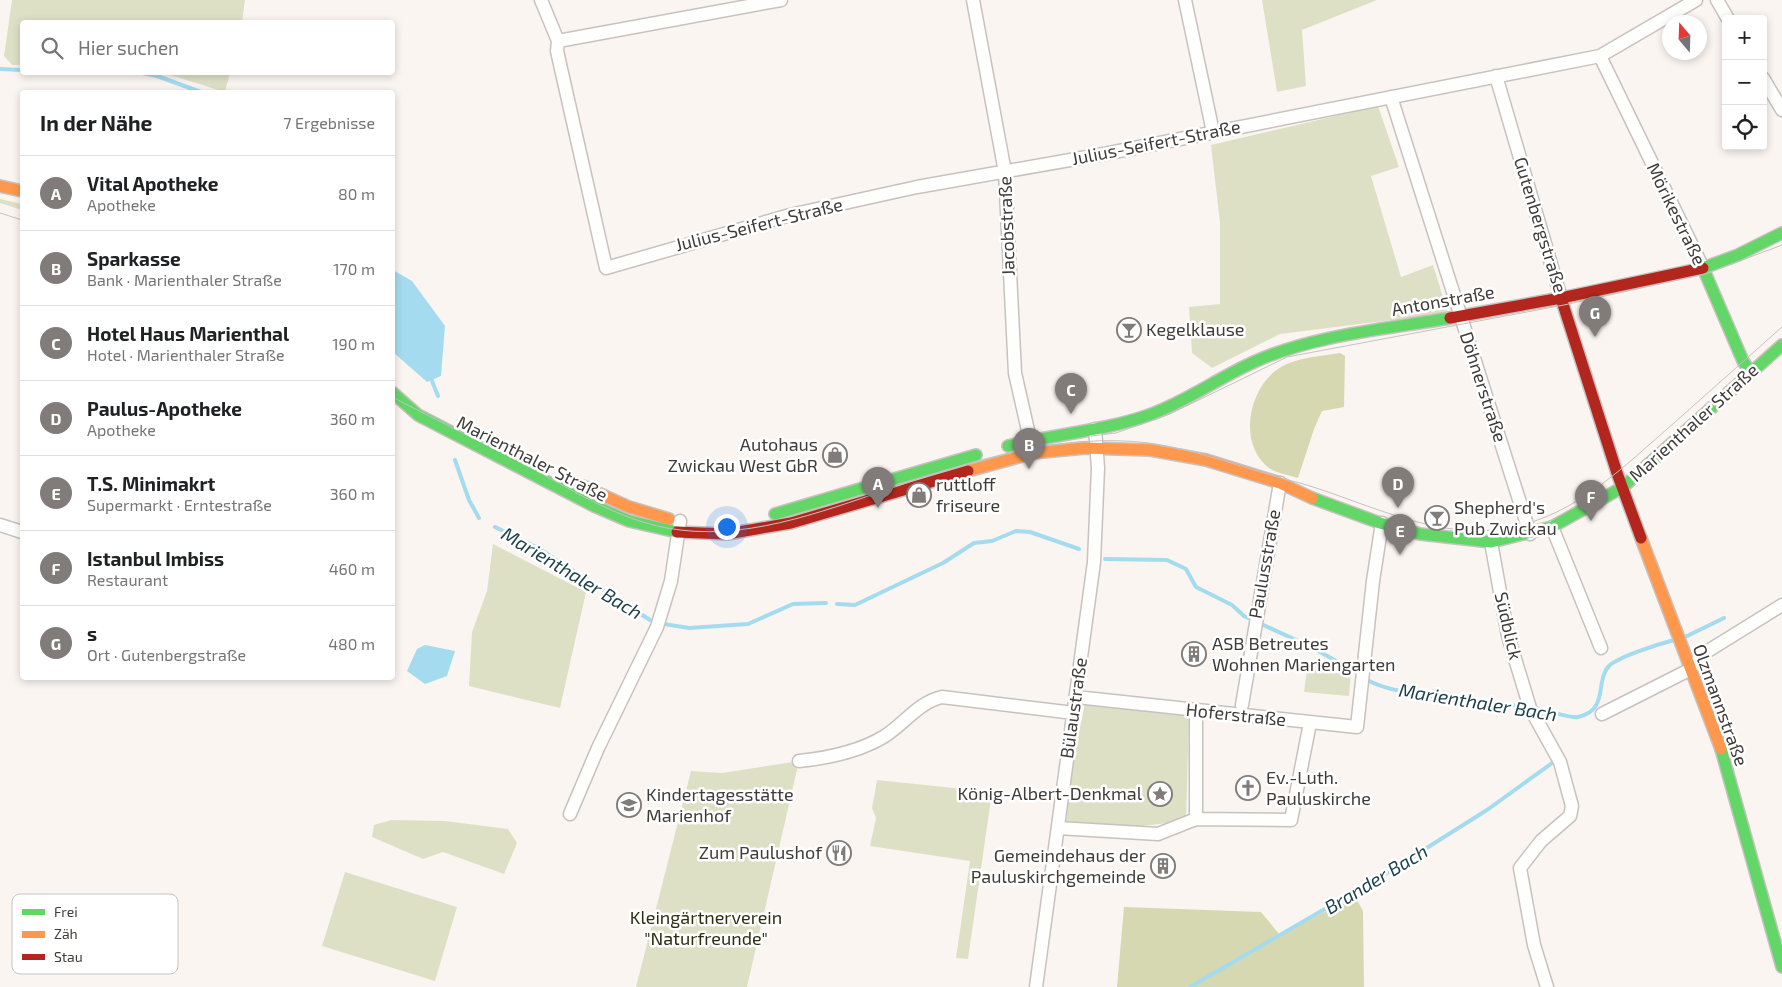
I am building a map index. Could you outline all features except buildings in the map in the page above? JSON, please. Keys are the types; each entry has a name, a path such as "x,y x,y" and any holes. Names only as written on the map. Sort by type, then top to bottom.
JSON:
{"main road":[{"path":"0,186 20,191"},
{"name":"Antonstraße","path":"1117,425 1181,402 1254,362 1300,345 1561,298 1703,268 1738,255 1782,233"},
{"name":"Mörikestraße","path":"1703,268 1743,361 1751,373"},
{"name":"Gutenbergstraße","path":"1561,298 1623,487"},
{"name":"Marienthaler Straße","path":"569,479 629,507 679,527 765,516 996,449 1098,447 1150,450 1206,460 1242,473 1280,483 1301,494 1382,523 1420,534 1491,542 1530,534 1552,527 1623,487 1782,345"},
{"name":"Marienthaler Straße","path":"395,381 425,405 454,420"},
{"name":"Marienthaler Straße","path":"395,395 418,414 594,506 629,522 727,534 791,523 844,509 1031,447 1095,429 1117,425"},
{"path":"1149,415 1142,432 1150,450"},
{"name":"Olzmannstraße","path":"1623,487 1672,626 1718,739 1782,967"}],"street":[{"path":"541,0 558,42 781,0"},
{"name":"Jacobstraße","path":"973,0 1006,172 1015,373 1031,447"},
{"path":"1185,0 1213,132"},
{"name":"Julius-Seifert-Straße","path":"558,42 557,51 606,268 790,215 917,187 1006,172 1600,56 1696,0"},
{"path":"1717,0 1726,15"},
{"name":"Mörikestraße","path":"1600,56 1703,268"},
{"name":"Gutenbergstraße","path":"1496,76 1561,298"},
{"path":"1767,85 1782,110"},
{"name":"Döhnerstraße","path":"1391,97 1530,534"},
{"name":"Bülaustraße","path":"1036,987 1094,562 1098,447 1095,429"},
{"name":"Paulusstraße","path":"1242,705 1280,483"},
{"name":"Hoferstraße","path":"1076,697 1357,727 1365,668 1373,581 1382,523"},
{"path":"0,525 20,531"},
{"path":"570,814 598,748 658,623 671,581 679,527"},
{"path":"1552,527 1601,648"},
{"name":"Südblick","path":"1491,542 1508,636 1529,705 1560,762 1572,806 1570,816 1541,841 1520,868 1534,945 1546,987"},
{"path":"1602,714 1691,670 1703,654 1782,606"},
{"path":"800,761 829,758 874,742 909,718 929,700 942,697 1074,713"},
{"path":"1196,711 1196,819"},
{"path":"1058,828 1158,834 1196,819 1291,820 1310,723"}],"green space":[{"path":"12,0 245,0 242,20 20,20 20,65 12,65 4,56"},
{"path":"1262,0 1377,0 1302,30 1306,86 1277,92"},
{"path":"170,75 229,75 226,90 219,90"},
{"path":"1378,106 1399,167 1371,176 1401,277 1433,265 1448,313 1280,334 1212,368 1192,353 1189,307 1220,304 1220,223 1211,145"},
{"path":"0,199 20,204 20,209 0,203"},
{"path":"1340,353 1345,356 1344,407 1322,411 1298,478 1272,470 1258,457 1252,443 1250,428 1251,412 1256,397 1264,383 1274,372 1287,364 1306,358"},
{"path":"493,544 586,592 560,708 469,686 472,632 487,591"},
{"path":"1307,669 1351,673 1349,696 1304,692"},
{"path":"1085,703 1189,715 1186,821 1125,828 1066,821 1072,769"},
{"name":"Kleingärtnerverein \"Naturfreunde\"","path":"799,761 747,987 636,987 691,771 722,773"},
{"path":"877,780 992,792 968,959 956,958 970,861 870,846 876,818 872,808"},
{"path":"391,820 445,821 508,829 517,843 504,874 443,852 423,859 372,837 374,825"},
{"path":"345,872 457,907 435,981 322,946"},
{"path":"1355,896 1363,911 1364,987 1117,987 1124,907 1261,912 1280,935"}],"water":[{"path":"395,271 412,281 445,326 441,376 427,382 395,354"},
{"path":"425,645 455,651 447,676 425,684 407,671 417,649"}],"waterway":[{"name":"Marienthaler Bach","path":"0,69 20,70"},
{"name":"Marienthaler Bach","path":"152,75 196,90"},
{"name":"Marienthaler Bach","path":"430,376 438,396"},
{"name":"Marienthaler Bach","path":"455,460 469,500 479,518"},
{"name":"Marienthaler Bach","path":"495,527 536,547 650,620"},
{"name":"Marienthaler Bach","path":"837,604 855,605 943,563 974,543 992,541 1016,531 1030,532 1079,549"},
{"name":"Marienthaler Bach","path":"1105,559 1167,560 1186,569 1196,587 1232,605 1244,616 1309,646 1360,674"},
{"name":"Marienthaler Bach","path":"664,624 689,628 748,624 793,604 826,603"},
{"name":"Marienthaler Bach","path":"1683,638 1724,618"},
{"name":"Marienthaler Bach","path":"1534,708 1574,717 1588,713 1598,701 1605,671 1610,665 1631,654 1674,640"},
{"name":"Marienthaler Bach","path":"1365,678 1395,690 1417,694 1527,707"},
{"name":"Brander Bach","path":"1190,987 1387,873 1487,810 1555,761"}],"tram line":[{"path":"0,213 20,219"},
{"path":"1091,436 1116,433 1170,414 1287,357 1564,305 1705,274 1782,245"},
{"path":"395,399 615,512 667,528 723,531 780,523 984,459 1050,445 1116,441 1149,443 1181,449 1306,485 1383,512 1433,526 1458,530 1484,531 1534,522 1578,500 1598,487 1637,456 1782,327"}],"traffic: fast":[{"path":"1703,268 1738,255 1782,233"},
{"path":"1703,268 1743,361 1751,373"},
{"path":"1008,446 1097,429 1149,415 1163,410 1254,362 1301,345 1350,334 1450,318"},
{"path":"1312,498 1380,523 1420,534 1491,542 1552,527 1623,487 1782,345"},
{"path":"395,395 418,415 594,506 629,521 677,532"},
{"path":"775,514 976,455"},
{"path":"1721,749 1782,967"}],"traffic: slow":[{"path":"0,186 20,191"},
{"path":"968,471 1033,453 1085,448 1150,450 1206,460 1280,483 1312,498"},
{"path":"583,486 629,507 669,519"},
{"path":"1641,538 1721,749"}],"traffic: jam":[{"path":"1450,318 1561,298 1703,268"},
{"path":"1561,298 1617,473 1641,538"},
{"path":"677,532 727,534 791,523 968,471"}],"place":[{"name":"Kegelklause","path":"1129,330"},
{"name":"s","path":"1595,337"},
{"name":"Hotel Haus Marienthal","path":"1071,414"},
{"name":"Autohaus Zwickau West GbR","path":"835,455"},
{"name":"Sparkasse","path":"1029,469"},
{"name":"ruttloff friseure","path":"919,495"},
{"name":"Vital Apotheke","path":"878,508"},
{"name":"Paulus-Apotheke","path":"1398,508"},
{"name":"Shepherd's Pub Zwickau","path":"1437,518"},
{"name":"Istanbul Imbiss","path":"1591,521"},
{"name":"T.S. Minimakrt","path":"1400,555"},
{"name":"ASB Betreutes Wohnen Mariengarten","path":"1194,654"},
{"name":"Ev.-Luth. Pauluskirche","path":"1248,788"},
{"name":"König-Albert-Denkmal","path":"1160,794"},
{"name":"Kindertagesstätte Marienhof","path":"629,805"},
{"name":"Zum Paulushof","path":"839,853"},
{"name":"Gemeindehaus der Pauluskirchgemeinde","path":"1163,866"}]}
